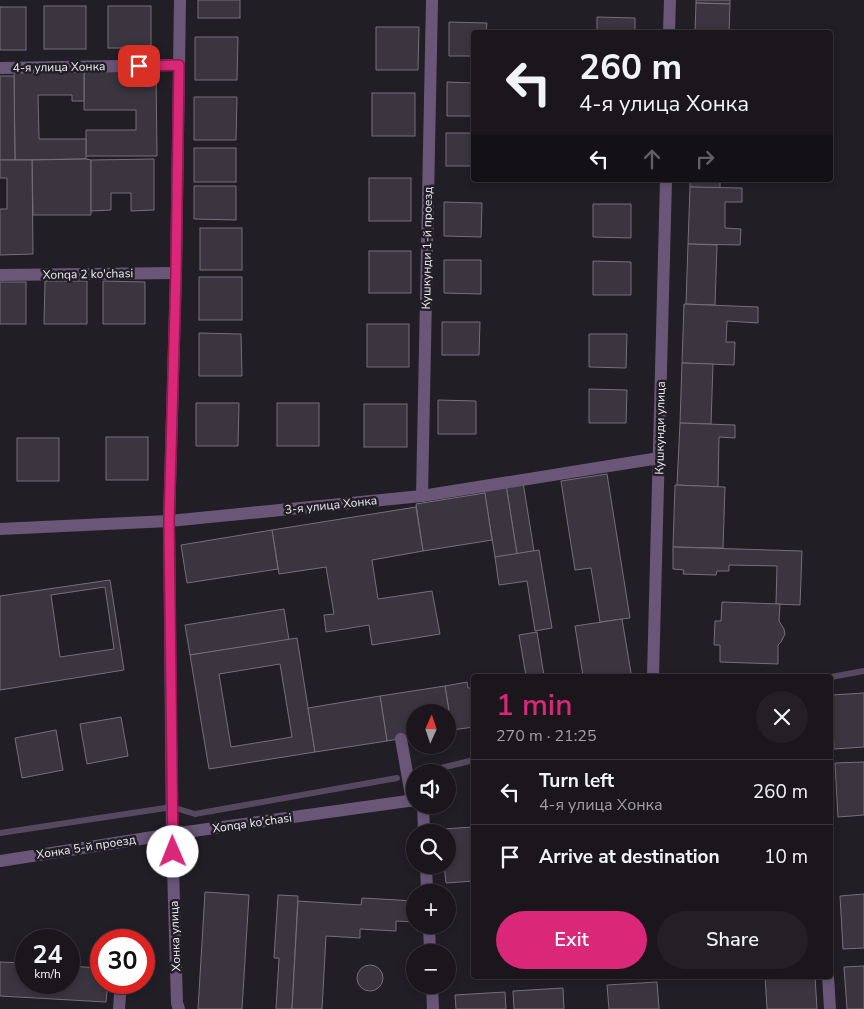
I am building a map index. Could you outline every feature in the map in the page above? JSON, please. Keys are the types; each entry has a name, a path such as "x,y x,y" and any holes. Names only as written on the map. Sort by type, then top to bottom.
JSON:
{"street":[{"path":"172,834 169,522 176,273 180,0"},
{"name":"Кушкунди 1-й проезд","path":"422,496 432,0"},
{"path":"669,30 670,0"},
{"name":"4-я улица Хонка","path":"0,68 179,65"},
{"name":"Кушкунди улица","path":"653,674 666,182"},
{"name":"Xonqa 2 ko'chasi","path":"0,275 176,273"},
{"name":"3-я улица Хонка","path":"0,529 169,522 422,496 659,458"},
{"path":"401,739 407,764"},
{"name":"Xonqa ko'chasi","path":"172,834 406,803"},
{"name":"Хонка 5-й проезд","path":"0,861 172,834"},
{"name":"Хонка улица","path":"172,834 177,1003 179,1009"},
{"path":"828,979 830,1009"},
{"path":"119,1009 120,994"},
{"path":"432,994 433,1009"}],"building":[{"path":"198,0 240,0 240,18 198,18"},
{"path":"696,0 730,0 730,4 696,3"},
{"path":"696,3 730,4 729,30 695,30"},
{"path":"44,6 86,6 86,49 44,49"},
{"path":"108,6 151,6 151,48 108,48"},
{"path":"0,7 26,7 26,50 0,50"},
{"path":"597,17 635,18 635,30 597,30"},
{"path":"449,22 487,23 486,30 471,30 471,56 449,56"},
{"path":"376,27 419,27 418,70 376,70"},
{"path":"195,37 238,37 237,80 195,80"},
{"path":"156,71 157,156 86,156 86,130 136,130 136,110 84,110 84,72"},
{"path":"14,72 84,72 84,101 72,101 72,95 38,95 39,139 86,139 86,159 15,160"},
{"path":"0,76 14,76 15,160 0,160"},
{"path":"447,82 471,83 471,116 447,116"},
{"path":"372,93 415,93 415,136 372,136"},
{"path":"194,97 237,97 236,140 194,140"},
{"path":"446,133 471,133 471,166 446,166"},
{"path":"194,148 236,148 236,182 194,182"},
{"path":"154,159 154,210 131,211 131,193 111,193 111,210 91,211 91,160"},
{"path":"0,160 32,160 33,254 0,255 0,209 7,209 7,178 0,178"},
{"path":"32,160 91,160 91,215 33,215"},
{"path":"369,178 411,178 411,221 369,221"},
{"path":"690,182 720,182 720,188 690,187"},
{"path":"194,186 236,186 236,220 194,219"},
{"path":"690,187 742,188 742,202 725,202 725,228 741,229 740,245 688,244"},
{"path":"444,202 482,203 481,237 444,236"},
{"path":"593,204 631,204 631,238 593,237"},
{"path":"200,228 242,228 242,270 200,270"},
{"path":"688,244 717,245 715,305 686,304"},
{"path":"369,251 411,251 411,293 369,293"},
{"path":"444,260 481,260 481,294 444,293"},
{"path":"593,261 631,262 631,295 593,295"},
{"path":"199,277 242,277 242,320 199,320"},
{"path":"45,281 87,281 87,324 44,324"},
{"path":"103,281 145,282 145,324 103,324"},
{"path":"0,282 26,282 26,324 0,324"},
{"path":"684,304 758,307 758,323 727,321 726,342 735,342 734,365 682,363"},
{"path":"442,322 480,322 479,355 442,355"},
{"path":"367,324 409,324 409,367 367,367"},
{"path":"199,333 241,334 242,376 199,376"},
{"path":"589,334 627,334 626,368 589,367"},
{"path":"682,363 713,364 711,424 680,423"},
{"path":"589,389 627,390 626,423 589,423"},
{"path":"438,400 476,401 476,434 438,434"},
{"path":"196,403 239,403 238,446 196,446"},
{"path":"277,403 319,403 319,446 277,446"},
{"path":"364,404 407,404 407,447 364,447"},
{"path":"680,423 735,425 735,438 719,437 718,487 677,485"},
{"path":"106,437 148,437 148,480 106,480"},
{"path":"17,438 59,438 59,481 17,481"},
{"path":"607,474 630,618 600,622 591,568 575,570 561,481"},
{"path":"523,482 534,551 517,554 506,485"},
{"path":"506,485 517,554 495,557 484,489"},
{"path":"675,485 725,487 723,548 673,547"},
{"path":"485,493 492,540 423,551 416,504"},
{"path":"416,507 423,551 372,560 378,599 432,591 440,634 372,645 369,625 326,632 324,615 334,614 326,567 279,574 272,530"},
{"path":"272,530 278,569 187,583 181,545"},
{"path":"673,547 802,551 800,605 776,604 777,566 729,565 729,571 717,571 716,575 683,574 684,570 673,569"},
{"path":"539,550 552,628 535,631 527,581 499,585 495,557"},
{"path":"110,580 124,670 0,690 0,596","holes":["105,587 114,649 60,657 51,595"]},
{"path":"722,602 780,604 779,621 785,634 778,645 778,664 720,662 720,645 714,645 715,621 721,621"},
{"path":"284,609 289,640 190,655 185,625"},
{"path":"622,619 631,673 583,674 575,626"},
{"path":"537,632 544,674 526,674 519,635"},
{"path":"297,638 315,752 209,769 190,655","holes":["280,664 292,737 231,747 219,674"]},
{"path":"467,682 468,688 471,688 471,727 456,729 456,704 448,704 445,686"},
{"path":"445,686 448,704 406,704 406,738 387,741 380,696"},
{"path":"864,693 864,747 834,749 833,695"},
{"path":"380,696 387,741 315,752 308,708"},
{"path":"121,717 128,756 87,764 80,724"},
{"path":"56,730 63,770 22,778 15,738"},
{"path":"864,762 864,815 838,817 835,763"},
{"path":"471,827 471,881 446,883 445,874 456,874 456,828"},
{"path":"205,892 249,895 242,1009 198,1009"},
{"path":"864,894 864,948 843,949 840,896"},
{"path":"278,895 298,896 292,1009 276,1009 279,958 274,958"},
{"path":"362,898 406,900 406,922 396,921 396,931 360,929 360,938 326,936 322,1009 292,1009 298,901 361,905"},
{"path":"0,962 15,963 15,994 80,994 80,967 90,967 90,994 107,994 106,1002 0,996"},
{"path":"370,965 379,969 383,978 379,987 370,991 361,987 357,978 361,969"},
{"path":"864,966 864,1009 847,1009 844,967"},
{"path":"765,979 815,979 817,1009 767,1009"},
{"path":"657,982 659,1009 609,1009 607,985"},
{"path":"563,988 564,1009 514,1009 513,991"},
{"path":"505,992 506,1009 456,1009 455,995"}],"waterway":[{"path":"833,677 864,671"},
{"path":"456,764 471,761"},
{"path":"0,833 172,807 195,814 397,778"}],"route":[{"path":"139,66 179,65 176,273 169,522 173,852"}]}
